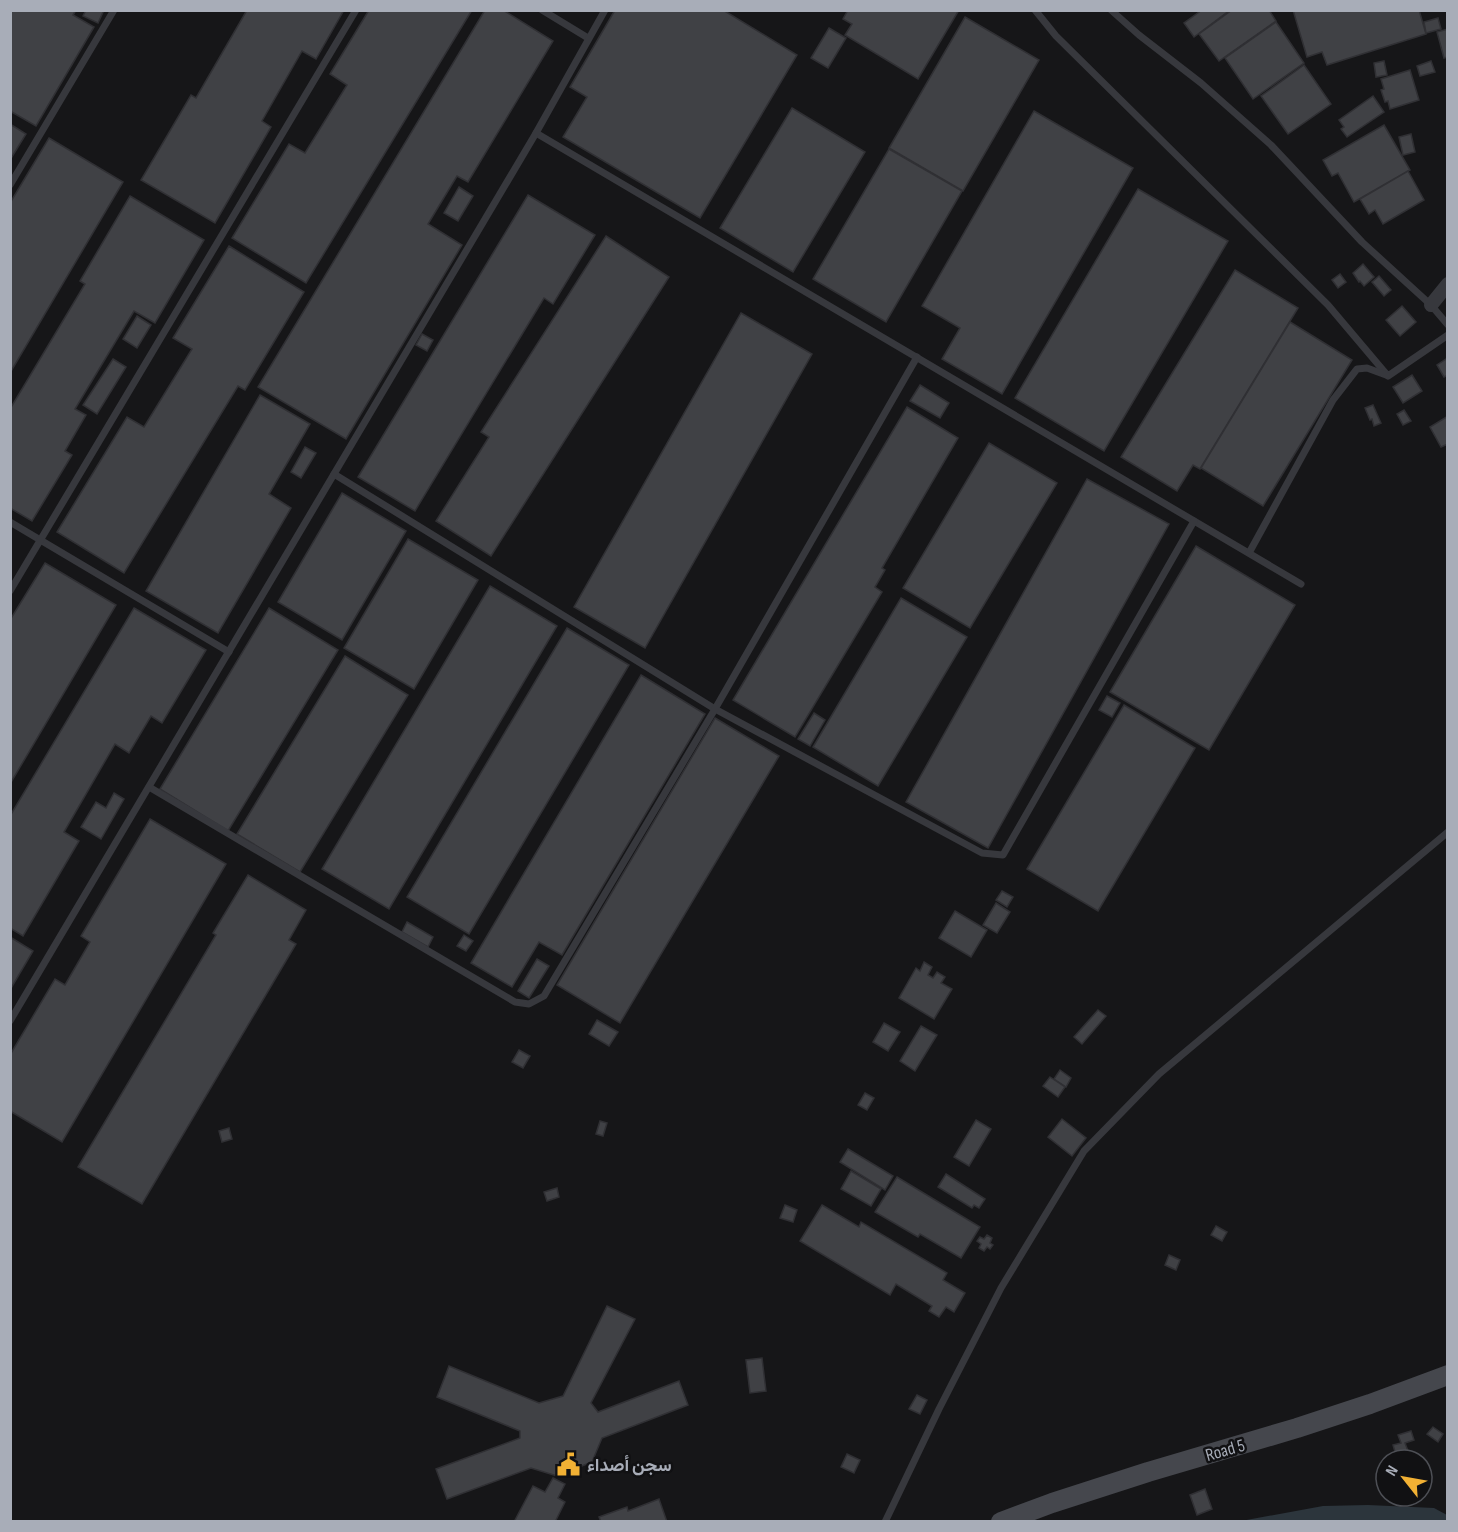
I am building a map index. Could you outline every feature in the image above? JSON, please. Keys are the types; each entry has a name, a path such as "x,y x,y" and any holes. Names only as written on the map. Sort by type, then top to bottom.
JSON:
{"main road":[{"name":"Road 5","path":"1001,1521 1148,1472 1298,1428 1448,1375"}],"street":[{"path":"1431,305 1448,284"}],"lane":[{"path":"10,185 114,10"},
{"path":"10,591 356,10"},
{"path":"542,10 588,38"},
{"path":"10,1021 536,133 604,10"},
{"path":"1035,10 1056,36 1328,305 1388,376"},
{"path":"1111,10 1201,83 1271,145 1362,242 1431,305 1448,325"},
{"path":"536,133 1302,584"},
{"path":"1388,376 1448,334"},
{"path":"149,787 514,1002 529,1004 544,996 714,709 917,357"},
{"path":"1249,553 1333,400 1357,369 1367,368 1388,376"},
{"path":"334,474 714,709 982,853 1003,855 1194,520"},
{"path":"10,522 229,652"},
{"path":"885,1521 1001,1288 1084,1152 1159,1074 1448,832"}],"shaded area":[{"path":"1368,1505 1374,1505 1374,1508 1434,1508 1447,1515 1447,1521 1241,1521 1323,1506"}],"building":[{"path":"10,10 76,10 73,15 94,27 36,126 10,111"},
{"path":"86,10 104,10 98,23 83,16"},
{"path":"247,10 344,10 316,59 302,51 262,121 271,127 215,223 141,180 191,95 196,98"},
{"path":"369,10 472,10 306,283 232,238 289,144 305,153 347,85 330,74"},
{"path":"485,10 503,10 553,41 468,182 457,176 428,224 462,245 346,439 258,387"},
{"path":"615,10 723,10 797,55 700,218 563,137 587,97 570,87"},
{"path":"848,10 959,10 918,79 845,35 852,24 843,19"},
{"path":"1202,10 1230,10 1194,37 1184,23"},
{"path":"1232,10 1269,10 1276,21 1219,61 1199,34"},
{"path":"1293,10 1419,10 1426,34 1327,65 1322,52 1307,57"},
{"path":"965,17 1039,60 963,191 889,148"},
{"path":"1438,18 1441,29 1426,33 1424,22"},
{"path":"1276,22 1304,63 1253,99 1225,58"},
{"path":"829,28 846,38 828,68 811,58"},
{"path":"1448,29 1448,57 1444,58 1437,32"},
{"path":"1384,61 1387,75 1376,77 1374,63"},
{"path":"1431,61 1435,72 1420,76 1417,66"},
{"path":"1304,65 1331,104 1288,134 1261,96"},
{"path":"1410,70 1419,100 1390,109 1381,90 1384,89 1381,79"},
{"path":"1373,96 1384,112 1347,137 1341,129 1344,127 1339,120"},
{"path":"792,108 865,152 793,272 720,228"},
{"path":"1034,111 1133,168 1002,394 942,359 960,328 922,306"},
{"path":"10,124 26,134 10,160"},
{"path":"1384,125 1410,170 1354,202 1338,173 1332,176 1323,160"},
{"path":"1411,134 1415,152 1403,155 1399,137"},
{"path":"49,138 123,182 10,373 10,203"},
{"path":"889,149 962,191 886,322 813,279"},
{"path":"1408,171 1424,200 1383,224 1375,210 1369,214 1360,199"},
{"path":"459,187 473,196 458,221 444,213"},
{"path":"1138,189 1228,241 1104,451 1015,398"},
{"path":"528,195 595,235 553,304 544,298 415,511 358,477"},
{"path":"130,196 204,240 155,323 134,311 75,409 86,415 65,451 72,455 32,521 10,508 10,409 85,284 80,281"},
{"path":"606,236 669,277 491,556 436,521 489,437 481,432"},
{"path":"229,246 304,292 245,390 238,386 124,573 57,532 127,417 144,427 192,349 173,338"},
{"path":"1363,264 1374,277 1364,286 1353,273"},
{"path":"1235,270 1298,308 1200,469 1193,465 1177,491 1121,457"},
{"path":"1340,274 1346,282 1338,288 1332,280"},
{"path":"1379,276 1391,290 1384,296 1372,282"},
{"path":"1402,306 1416,322 1400,336 1386,320"},
{"path":"741,313 812,354 645,648 574,607"},
{"path":"137,316 151,325 137,348 123,339"},
{"path":"1290,322 1352,360 1263,506 1201,468"},
{"path":"422,334 433,340 427,351 416,345"},
{"path":"113,359 126,367 97,414 83,405"},
{"path":"1446,359 1448,375 1444,377 1437,365"},
{"path":"1412,375 1422,391 1403,403 1393,387"},
{"path":"920,385 949,403 940,418 910,401"},
{"path":"260,395 310,424 269,494 291,508 218,633 146,591"},
{"path":"1373,405 1381,423 1374,426 1365,408"},
{"path":"907,407 958,438 882,568 885,570 875,587 882,592 795,737 733,700"},
{"path":"1404,410 1411,421 1403,425 1397,414"},
{"path":"1448,416 1448,444 1441,447 1430,427"},
{"path":"989,443 1057,483 970,628 903,588"},
{"path":"305,447 316,453 301,478 291,472"},
{"path":"1087,479 1169,524 988,848 906,802"},
{"path":"342,493 406,531 342,640 278,602"},
{"path":"408,539 478,580 414,689 344,648"},
{"path":"1196,546 1295,605 1209,750 1110,692"},
{"path":"45,563 116,605 10,784 10,620"},
{"path":"490,586 557,626 389,909 322,869"},
{"path":"901,598 967,637 878,786 813,747"},
{"path":"134,608 206,650 162,723 151,716 129,753 115,744 64,832 79,841 23,936 10,928 10,816"},
{"path":"269,608 338,650 228,831 160,789"},
{"path":"567,628 629,665 469,934 407,897"},
{"path":"345,656 408,695 300,872 237,834"},
{"path":"641,675 705,714 562,955 539,942 512,987 471,963"},
{"path":"1107,696 1120,703 1112,717 1099,710"},
{"path":"1124,705 1195,748 1098,911 1027,869"},
{"path":"814,713 825,720 810,746 798,739"},
{"path":"715,718 779,756 620,1023 557,985"},
{"path":"114,793 124,799 101,839 81,827 96,802 106,808"},
{"path":"150,819 226,864 62,1142 10,1111 10,1055 55,979 65,985 90,942 81,936"},
{"path":"248,875 306,910 289,940 296,944 142,1204 78,1167 216,935 213,933"},
{"path":"1002,891 1013,897 1007,907 996,900"},
{"path":"996,903 1010,912 997,933 983,925"},
{"path":"955,911 987,930 971,957 939,938"},
{"path":"407,922 433,937 428,947 402,932"},
{"path":"464,935 473,941 466,951 457,946"},
{"path":"10,937 33,951 10,990"},
{"path":"537,959 549,966 529,998 518,991"},
{"path":"924,962 932,967 928,975 933,978 937,972 945,977 941,983 952,989 934,1019 899,998 916,968 920,971"},
{"path":"1098,1010 1106,1016 1082,1044 1074,1037"},
{"path":"597,1020 618,1032 609,1046 589,1034"},
{"path":"884,1023 900,1032 888,1051 873,1042"},
{"path":"921,1026 937,1035 915,1071 900,1061"},
{"path":"519,1050 530,1056 523,1068 512,1062"},
{"path":"1060,1070 1071,1078 1066,1087 1054,1079"},
{"path":"1050,1077 1065,1087 1058,1097 1043,1086"},
{"path":"865,1093 874,1098 867,1110 858,1105"},
{"path":"1062,1119 1086,1138 1072,1156 1048,1137"},
{"path":"976,1120 991,1129 969,1166 954,1157"},
{"path":"600,1121 607,1123 603,1136 596,1134"},
{"path":"229,1128 232,1139 222,1142 219,1131"},
{"path":"848,1149 893,1176 885,1190 840,1162"},
{"path":"851,1171 881,1189 871,1206 841,1189"},
{"path":"946,1174 985,1199 979,1208 974,1205 972,1208 938,1187"},
{"path":"897,1177 980,1227 961,1258 920,1234 918,1237 875,1212"},
{"path":"557,1188 559,1197 547,1201 544,1192"},
{"path":"785,1205 797,1210 793,1222 780,1218"},
{"path":"822,1205 859,1227 861,1222 947,1273 943,1280 965,1293 954,1312 946,1307 939,1317 929,1311 932,1306 896,1284 890,1295 800,1241"},
{"path":"1216,1226 1227,1232 1222,1241 1211,1235"},
{"path":"987,1235 992,1238 990,1243 993,1245 984,1251 979,1248 981,1244 977,1241 980,1237 984,1239"},
{"path":"1169,1255 1180,1260 1176,1270 1165,1265"},
{"path":"607,1306 635,1319 591,1403 598,1412 679,1381 688,1405 602,1438 592,1462 557,1476 531,1468 447,1499 436,1469 520,1438 520,1431 437,1397 449,1366 539,1403 563,1396"},
{"path":"762,1358 766,1391 750,1393 746,1360"},
{"path":"917,1395 927,1400 920,1414 909,1409"},
{"path":"1433,1427 1443,1434 1438,1442 1427,1434"},
{"path":"1411,1431 1414,1440 1405,1443 1407,1448 1394,1448 1393,1445 1401,1443 1398,1435"},
{"path":"847,1454 860,1460 854,1473 841,1467"},
{"path":"553,1478 565,1484 558,1498 565,1502 555,1522 514,1522 533,1486 545,1492"},
{"path":"1205,1489 1212,1509 1197,1515 1190,1495"},
{"path":"659,1499 667,1522 601,1522 599,1517 627,1507 628,1511"}],"place":[{"name":"سجن أصداء","path":"569,1465"}]}
